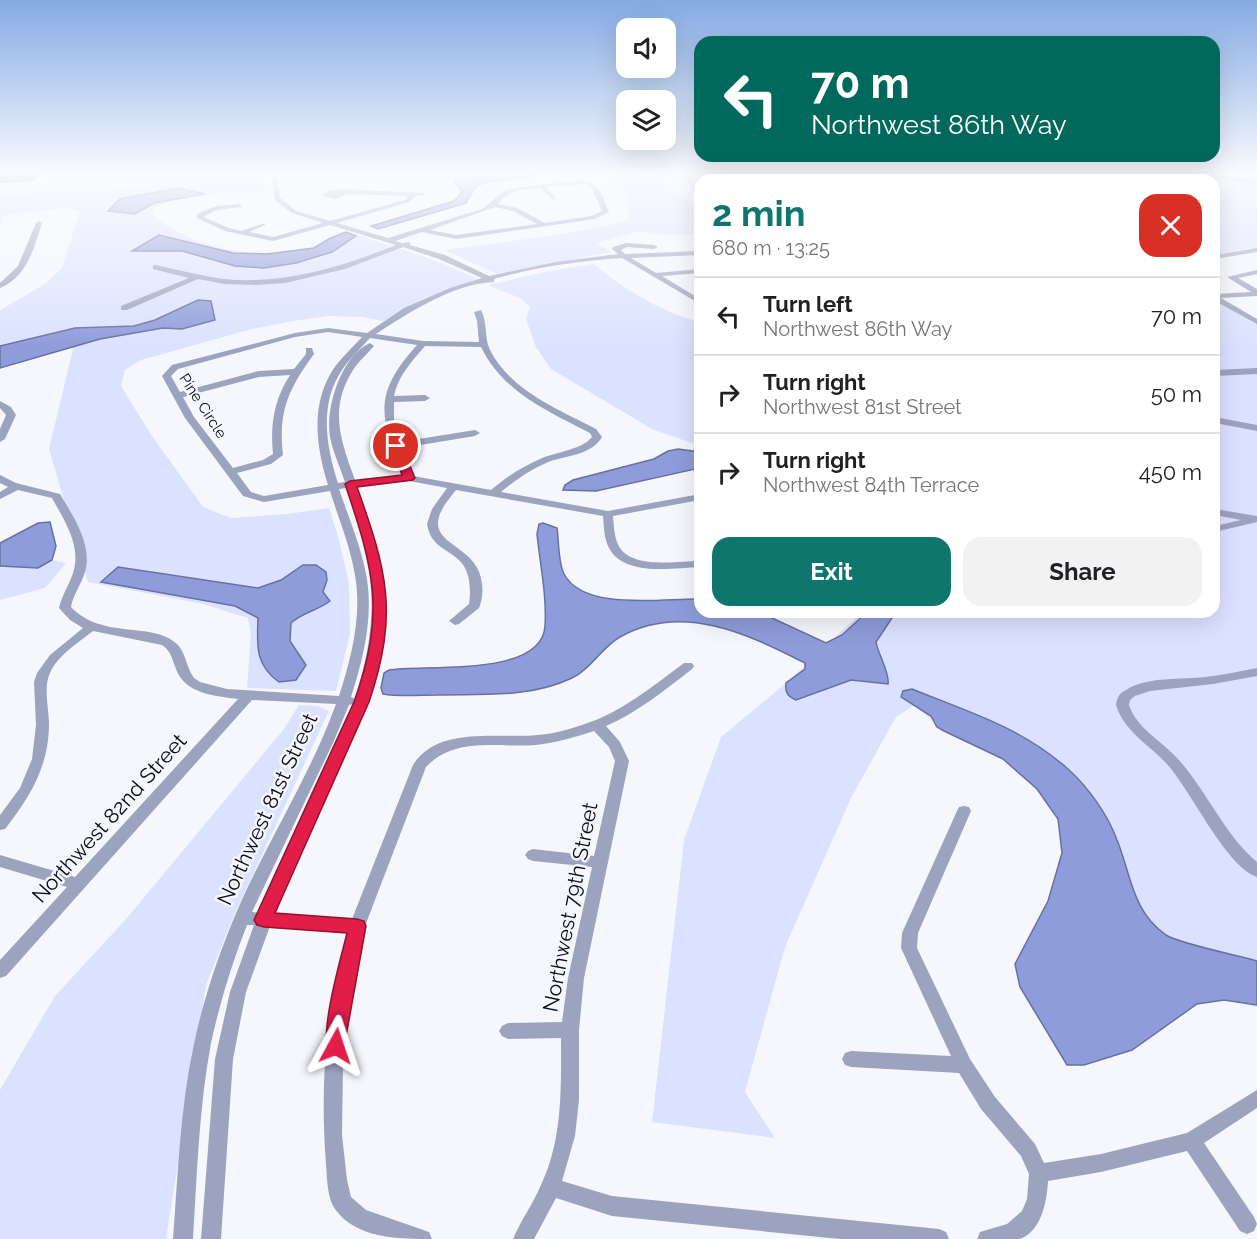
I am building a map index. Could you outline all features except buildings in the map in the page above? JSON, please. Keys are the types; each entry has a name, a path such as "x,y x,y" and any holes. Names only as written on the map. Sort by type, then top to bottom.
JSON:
{"street":[{"path":"0,286 18,274 25,265 36,231"},
{"path":"231,231 273,238 300,231"},
{"path":"240,234 247,231"},
{"path":"363,231 442,257 495,279"},
{"path":"390,239 419,231"},
{"path":"426,231 456,237 501,231"},
{"path":"156,267 195,278 237,284 294,280 335,270 405,244"},
{"path":"694,247 626,245 616,249 624,257 694,299"},
{"path":"1220,258 1257,250"},
{"path":"370,335 421,304 495,279 544,266 624,257 694,254"},
{"path":"1220,259 1257,255"},
{"path":"653,275 694,272"},
{"path":"1257,272 1231,277 1257,293"},
{"path":"124,308 195,278"},
{"path":"211,1239 224,1059 238,992 264,920 361,702 372,671 381,608 373,549 335,438 332,419 334,401 340,385 355,362 381,337 430,306 495,279"},
{"path":"1220,296 1257,293"},
{"path":"1220,298 1257,316"},
{"path":"1220,299 1257,322"},
{"path":"478,312 483,320 484,345 501,374 519,389 593,431 597,437 594,443 586,448 542,460 525,469 492,494"},
{"name":"Pine Circle","path":"334,487 264,499 247,494 177,396 166,376 175,367 313,332 343,330 370,335"},
{"path":"370,335 423,343 484,345"},
{"name":"Northwest 81st Street","path":"183,1239 199,1062 214,993 242,918 345,700 354,669 363,611 360,570 320,434 322,402 339,367 370,335"},
{"path":"409,478 389,427 388,399 400,368 423,343"},
{"path":"230,472 267,462 278,454 275,420 279,402 295,372 310,354 309,350"},
{"path":"1220,373 1257,371"},
{"path":"177,396 259,374 295,372"},
{"path":"388,399 425,398"},
{"path":"0,404 8,409 11,415 0,439"},
{"path":"1220,421 1257,428"},
{"path":"396,446 475,433"},
{"path":"0,478 16,487 39,490 56,496 83,550 78,574 67,593 65,608 72,618 91,627 167,642 178,651 183,675 196,685 250,694 361,702"},
{"path":"334,487 409,478 608,514 694,498"},
{"path":"0,496 16,487"},
{"path":"453,487 434,516 432,525 435,534 470,563 477,590 475,605 455,621"},
{"path":"1220,513 1257,519 1220,528"},
{"path":"608,514 611,539 615,550 623,557 634,562 648,564 694,564"},
{"path":"0,825 36,771 43,748 40,682 43,672 50,661 91,627"},
{"path":"422,1239 360,1218 342,1202 337,1180 333,1135 334,1064 339,1011 357,926 420,765 436,750 456,744 551,738 598,726 626,712 688,666"},
{"path":"1257,672 1206,681 1142,688 1125,696 1122,701 1123,709 1132,724 1185,775 1237,855 1257,872"},
{"name":"Northwest 82nd Street","path":"0,971 250,694"},
{"name":"Northwest 79th Street","path":"523,1239 551,1187 566,1136 570,1100 570,1030 576,978 622,761 615,745 598,726"},
{"path":"964,811 910,933 909,948 964,1065 988,1103 1028,1150 1039,1173 1038,1201 1028,1221 1005,1236 987,1239"},
{"path":"533,855 600,862"},
{"path":"0,861 78,884"},
{"path":"242,918 357,926"},
{"path":"508,1031 570,1030"},
{"path":"851,1059 964,1065"},
{"path":"1039,1173 1101,1163 1191,1141 1257,1098"},
{"path":"1191,1141 1247,1224"},
{"path":"551,1187 612,1206 939,1239"}],"shaded area":[{"path":"74,231 176,231 227,249 268,253 310,248 332,235 347,232 428,258 477,279 423,299 384,321 362,317 329,316 299,320 252,329 141,360 125,370 121,386 152,436 203,507 231,518 329,508 349,583 350,634 336,691 247,688 251,634 248,618 203,604 88,582 49,449 73,349 65,331 0,346 0,310 45,284 62,268"},
{"path":"579,231 694,231 694,234 666,235 640,231 597,243 611,252 501,273 495,273 444,250"},
{"path":"1220,231 1257,231 1257,247 1220,253"},
{"path":"594,264 618,283 644,299 694,320 694,444 652,429 551,369 536,347 526,319 530,307 520,298 488,285 549,271"},
{"path":"1220,303 1257,324 1257,1007 1224,1000 1197,1004 1132,1050 1067,1065 1020,987 1015,964 1048,901 1062,853 1058,819 1037,789 1003,759 944,731 914,705 896,717 851,798 785,947 745,1092 775,1138 652,1122 684,840 721,737 786,683 856,618 1220,618"},
{"path":"52,560 66,563 45,588 0,600 0,566 38,568"},
{"path":"299,705 318,706 329,711 234,915 206,985 166,1239 0,1239 0,1090 55,996 127,918 284,729"}],"water":[{"path":"346,232 356,236 332,252 296,263 264,268 235,266 182,251 132,251 159,235 233,253 267,254 314,248"},
{"path":"198,300 211,301 215,320 182,329 163,328 100,339 0,368 0,346 75,328 134,326 155,320"},
{"path":"678,449 694,451 694,469 596,491 563,490 565,485 573,480 654,459 668,451"},
{"path":"50,522 56,546 52,560 38,568 0,566 0,543 38,523"},
{"path":"543,523 557,528 564,574 574,586 589,594 626,600 694,599 694,618 772,618 826,643 842,635 860,618 892,618 876,642 888,684 851,680 796,700 787,693 786,683 805,669 805,663 738,633 691,622 667,622 643,627 620,637 579,674 540,689 489,694 403,696 383,694 381,688 384,673 389,670 479,665 504,661 524,654 539,643 545,626 545,615 537,534 539,524"},
{"path":"303,565 316,565 326,572 327,580 323,592 330,601 291,623 290,641 306,665 296,680 279,682 265,669 259,654 258,618 235,606 101,582 118,567 258,588 281,580"},
{"path":"912,689 1013,731 1050,754 1068,769 1103,811 1122,853 1134,892 1146,915 1155,926 1173,938 1257,961 1257,1005 1224,1000 1197,1004 1132,1050 1084,1065 1067,1065 1020,987 1015,964 1048,901 1062,853 1058,819 1037,789 1003,759 937,727 931,716 901,697 903,691"}],"route":[{"path":"336,1046 339,1011 357,926 264,920 361,702 372,671 381,608 379,579 373,549 350,484 409,478 396,446"}]}
